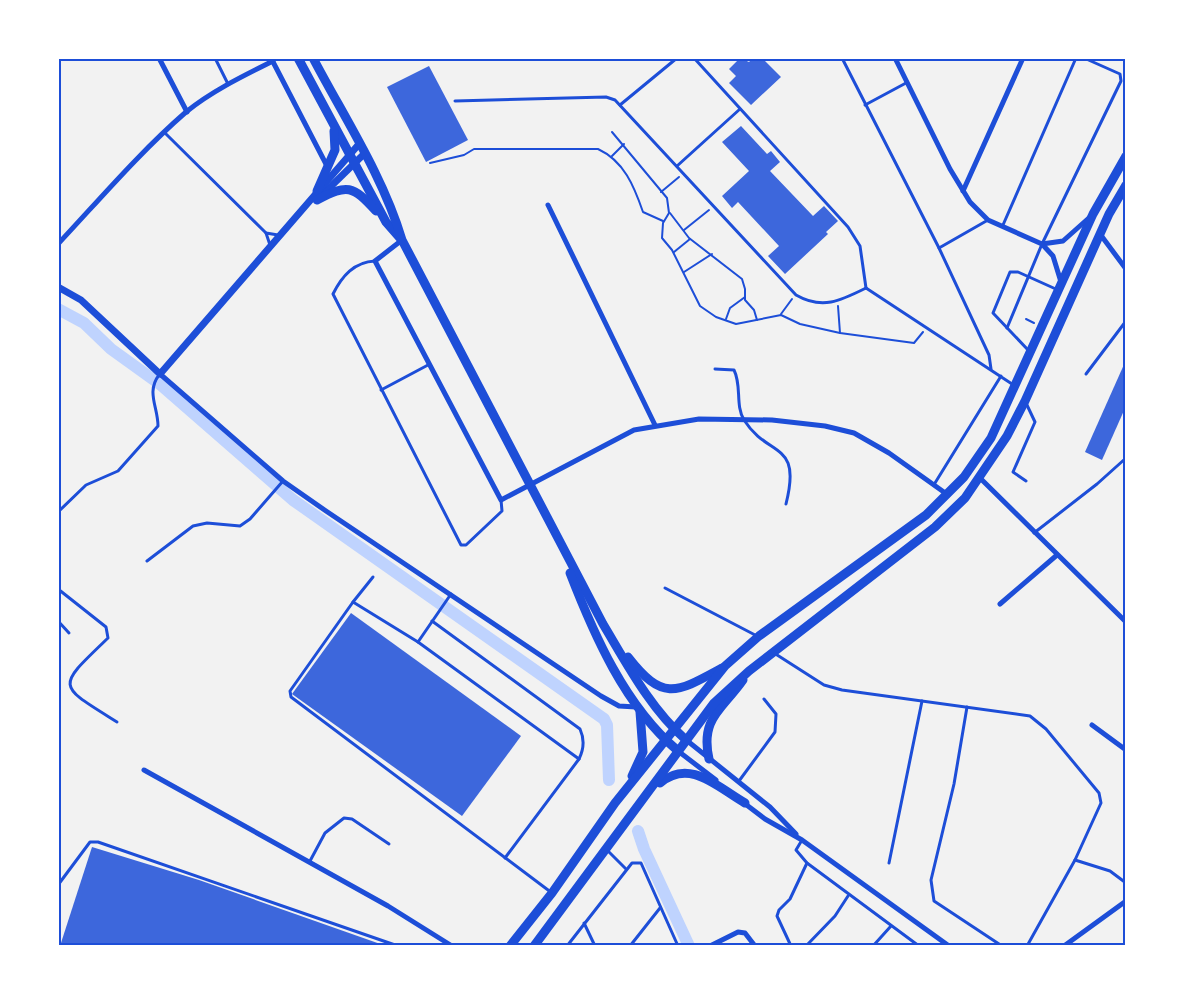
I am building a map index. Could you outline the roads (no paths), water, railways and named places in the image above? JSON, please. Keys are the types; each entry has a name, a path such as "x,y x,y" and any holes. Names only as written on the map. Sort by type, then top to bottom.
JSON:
{"highway":[{"path":"298,58 386,222"},
{"path":"313,59 364,154 394,216 402,240 603,624 635,678 674,729 685,739"},
{"path":"317,195 336,142 331,119"},
{"path":"510,945 552,893 615,803 725,666 759,636 926,515 948,495 991,438 1093,214 1125,156"},
{"path":"534,945 651,791 677,750 714,703 749,671 935,527 965,498 980,478 1025,401 1100,234 1125,185"},
{"path":"317,195 343,188 353,189 402,240"},
{"path":"554,531 584,609 638,710 677,750"},
{"path":"603,624 639,672 654,686 670,690 681,687 725,666"},
{"path":"709,759 706,742 708,728 715,713 749,671"},
{"path":"625,791 643,752 638,710"},
{"path":"651,791 668,776 679,772 691,772 745,803"}],"street":[{"path":"159,58 187,112"},
{"path":"895,58 963,191 988,220 1042,244 1055,260 1061,288"},
{"path":"963,191 1023,58"},
{"path":"58,244 187,112 228,84 272,60 327,166"},
{"path":"160,374 270,246 351,159 359,144"},
{"path":"351,159 364,154"},
{"path":"548,205 655,425"},
{"path":"1042,244 1063,241 1093,214"},
{"path":"1100,234 1118,255 1125,269"},
{"path":"402,240 375,261 501,500 619,437 655,425 699,419 801,423 854,434 889,453 935,483 948,495"},
{"path":"58,287 81,300 160,374 284,481 601,696 620,706 638,710"},
{"path":"980,478 1125,622"},
{"path":"1000,604 1057,555"},
{"path":"1092,725 1125,750"},
{"path":"685,739 770,807 801,840"},
{"path":"677,750 765,819 801,840 949,945"},
{"path":"144,770 388,906 452,945"},
{"path":"1064,945 1125,901"},
{"path":"710,945 738,932 745,933 755,945"}],"lane":[{"path":"215,58 228,84"},
{"path":"620,105 677,58"},
{"path":"693,58 848,226 860,246 866,288 1016,386"},
{"path":"842,58 939,248 989,355 991,369"},
{"path":"1002,227 1076,58"},
{"path":"1007,328 1042,244 1121,81 1120,74 1084,58"},
{"path":"865,105 907,82"},
{"path":"455,101 606,97 620,105 796,295 815,304 838,300 866,288"},
{"path":"677,167 740,109"},
{"path":"165,133 266,233 270,246"},
{"path":"939,248 988,220"},
{"path":"266,233 279,236"},
{"path":"375,261 361,261 333,294 461,545 466,545 502,512 501,500"},
{"path":"1031,352 994,316 994,308 1010,272 1013,270 1061,288"},
{"path":"1086,374 1125,321"},
{"path":"381,390 428,365"},
{"path":"715,369 734,370 738,378 739,403 743,419 759,438 780,450 790,466 791,482 786,504"},
{"path":"58,512 86,485 118,471 158,426 158,415 151,391 152,383 160,374"},
{"path":"935,483 1001,376"},
{"path":"1025,401 1035,422 1013,472 1026,481"},
{"path":"1034,533 1097,484 1125,458"},
{"path":"147,561 193,526 207,523 240,526 250,519 284,481"},
{"path":"373,577 290,691 291,697 552,893"},
{"path":"664,588 759,636"},
{"path":"58,589 106,627 109,632 108,638 71,674 69,686 74,695 117,722"},
{"path":"418,642 451,594"},
{"path":"353,602 418,642 579,759"},
{"path":"1119,616 1125,611"},
{"path":"58,621 69,633"},
{"path":"432,621 580,729 584,744 579,759 505,858"},
{"path":"773,652 824,685 842,690 1030,716 1037,720 1099,793 1101,803 1076,860 1027,945"},
{"path":"738,783 775,732 776,714 764,699"},
{"path":"889,863 922,701"},
{"path":"967,707 954,784 931,880 931,892 934,901 1002,945"},
{"path":"309,863 326,833 344,818 352,819 390,844"},
{"path":"801,840 796,850 807,863 848,896 919,945"},
{"path":"58,885 83,849 90,842 98,842 398,945"},
{"path":"606,849 627,870"},
{"path":"1076,860 1110,871 1125,884"},
{"path":"567,945 632,863 640,863 678,945"},
{"path":"791,945 777,916 790,899 807,863"},
{"path":"806,945 835,916 848,896"},
{"path":"630,945 660,908"},
{"path":"584,923 595,945"},
{"path":"873,945 891,926"}],"waterway":[{"path":"58,309 84,323 111,349 161,385 293,500 604,719 607,725 609,780"},
{"path":"638,831 644,849 689,946"}]}
